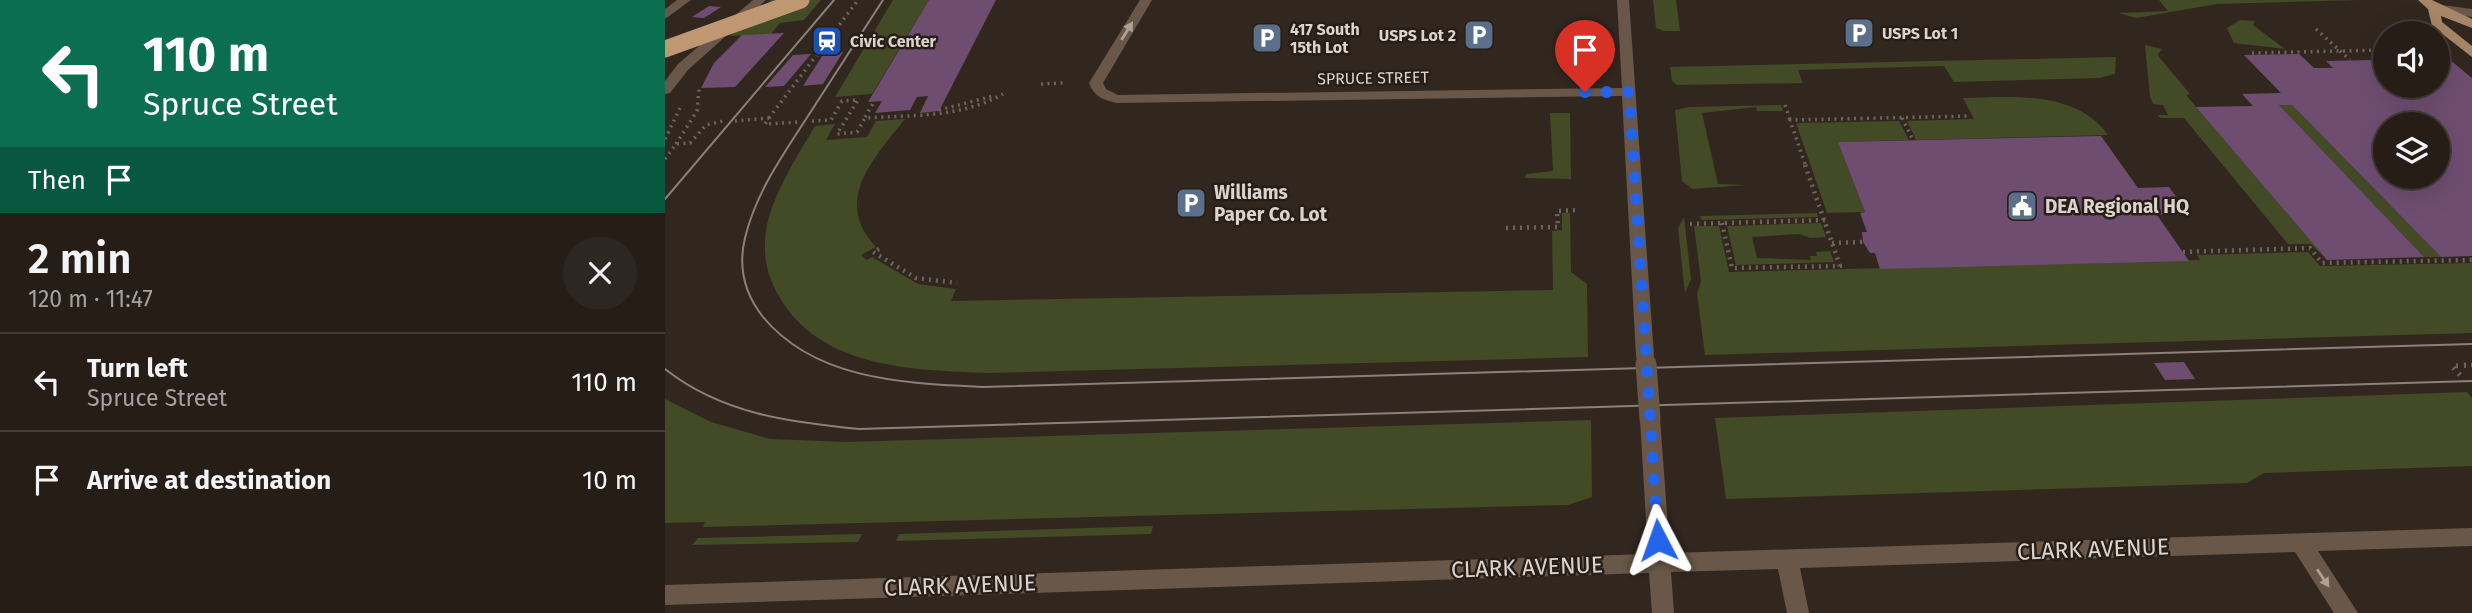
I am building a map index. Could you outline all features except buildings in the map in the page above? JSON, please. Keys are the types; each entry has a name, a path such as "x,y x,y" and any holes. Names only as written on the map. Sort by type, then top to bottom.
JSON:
{"highway":[{"path":"665,49 801,0"}],"main road":[{"path":"2429,4 2472,24"},
{"path":"2429,4 2436,23 2472,54"}],"street":[{"path":"665,15 684,0"},
{"path":"665,90 683,67 760,0"},
{"name":"SPRUCE STREET","path":"1146,0 1096,83 1104,95 1117,99 1629,92"},
{"path":"1623,0 1663,613"},
{"path":"2429,4 2460,0"},
{"path":"2429,4 2472,13"},
{"name":"CLARK AVENUE","path":"665,595 2472,537"},
{"path":"2300,542 2347,613"},
{"path":"1787,559 1798,613"}],"path":[{"path":"800,122 765,124 858,0"},
{"path":"2316,30 2350,60"},
{"path":"2252,53 2373,50"},
{"path":"1041,84 1063,83"},
{"path":"665,159 697,111 699,92"},
{"path":"939,110 1003,94"},
{"path":"865,118 956,113 983,105 993,96"},
{"path":"812,121 831,120 842,101 858,100 837,134 857,132 874,102"},
{"path":"665,139 681,104"},
{"path":"1722,223 1731,268 1840,266 1785,104"},
{"path":"1790,120 1971,116"},
{"path":"735,121 769,118"},
{"path":"1902,118 1913,140"},
{"path":"675,144 690,143 706,125 723,121"},
{"path":"1506,228 1558,227 1557,211 1579,211"},
{"path":"1690,223 1825,220"},
{"path":"1832,243 1863,242"},
{"path":"2183,251 2310,248 2322,263 2472,260"},
{"path":"879,249 873,253 916,278 957,283"},
{"path":"2460,375 2452,366 2472,365"}],"green space":[{"path":"771,0 821,0 804,20 780,23 771,34 730,36"},
{"path":"893,0 929,0 872,94 835,97"},
{"path":"1653,0 1676,0 1680,31 1656,28"},
{"path":"2159,0 2362,0 2217,4 2136,18 2118,13 2168,11"},
{"path":"2240,20 2255,21 2253,25 2285,49 2234,43 2227,28"},
{"path":"2145,45 2162,49 2159,57 2190,94 2186,95 2327,260 2311,244 2288,244 2184,118 2160,118 2158,115 2168,115 2163,105 2153,104 2150,97"},
{"path":"2116,57 2115,74 2100,78 1954,82 1944,66 1798,70 1803,83 1677,85 1672,81 1670,67"},
{"path":"2022,97 2061,103 2095,120 2108,135 1916,140 1907,121 1974,119 1963,98"},
{"path":"1781,105 1783,111 1757,111 1756,107 1702,113 1718,184 1746,185 1692,189 1682,181 1675,110 1689,107"},
{"path":"2279,105 2292,105 2441,257 2424,257"},
{"path":"1550,113 1570,113 1571,179 1525,178 1526,174 1553,171"},
{"path":"905,119 881,149 862,180 858,213 863,230 876,247 861,255 867,260 872,257 918,284 956,289 951,301 1553,290 1552,231 1562,230 1562,213 1570,213 1571,272 1587,284 1588,357 987,373 902,367 848,353 823,341 801,325 783,303 767,267 766,229 783,183 815,126 835,124 826,140 867,137 876,121"},
{"path":"1899,121 1909,140 1838,142 1865,212 1827,213 1796,123"},
{"path":"1817,213 1818,217 1701,220 1700,216"},
{"path":"1684,217 1691,279 1685,293 1678,228"},
{"path":"1821,223 1826,237 1810,238 1799,234 1752,237 1757,258 1811,260 1810,256 1817,256 1816,252 1830,251 1834,262 1736,265 1727,226"},
{"path":"1694,226 1719,226 1729,272 2200,260 2197,255 2308,252 2320,266 2472,263 2472,333 1705,355 1697,294 1701,281"},
{"path":"2467,392 2472,398 2472,466 2264,473 2247,483 1726,499 1715,418"},
{"path":"665,399 711,422 770,439 846,442 1591,420 1592,497 1568,505 703,527 705,522 665,523"},
{"path":"1153,526 1151,534 896,541 899,534"},
{"path":"862,534 858,542 692,545 698,538"}],"tram line":[{"path":"665,199 834,0"},
{"path":"883,0 771,174 750,221 742,259 744,279 751,299 763,317 785,338 809,354 864,374 894,380 983,387 2472,344"},
{"path":"665,369 687,384 733,406 782,419 859,429 2472,381"}],"place":[{"name":"USPS Lot 1","path":"1859,33"},
{"name":"USPS Lot 2","path":"1479,35"},
{"name":"417 South 15th Lot","path":"1267,38"},
{"name":"Civic Center","path":"827,41"},
{"name":"Williams Paper Co. Lot","path":"1191,203"},
{"name":"DEA Regional HQ","path":"2022,206"}],"route":[{"path":"1585,92 1629,92 1658,540"}]}
